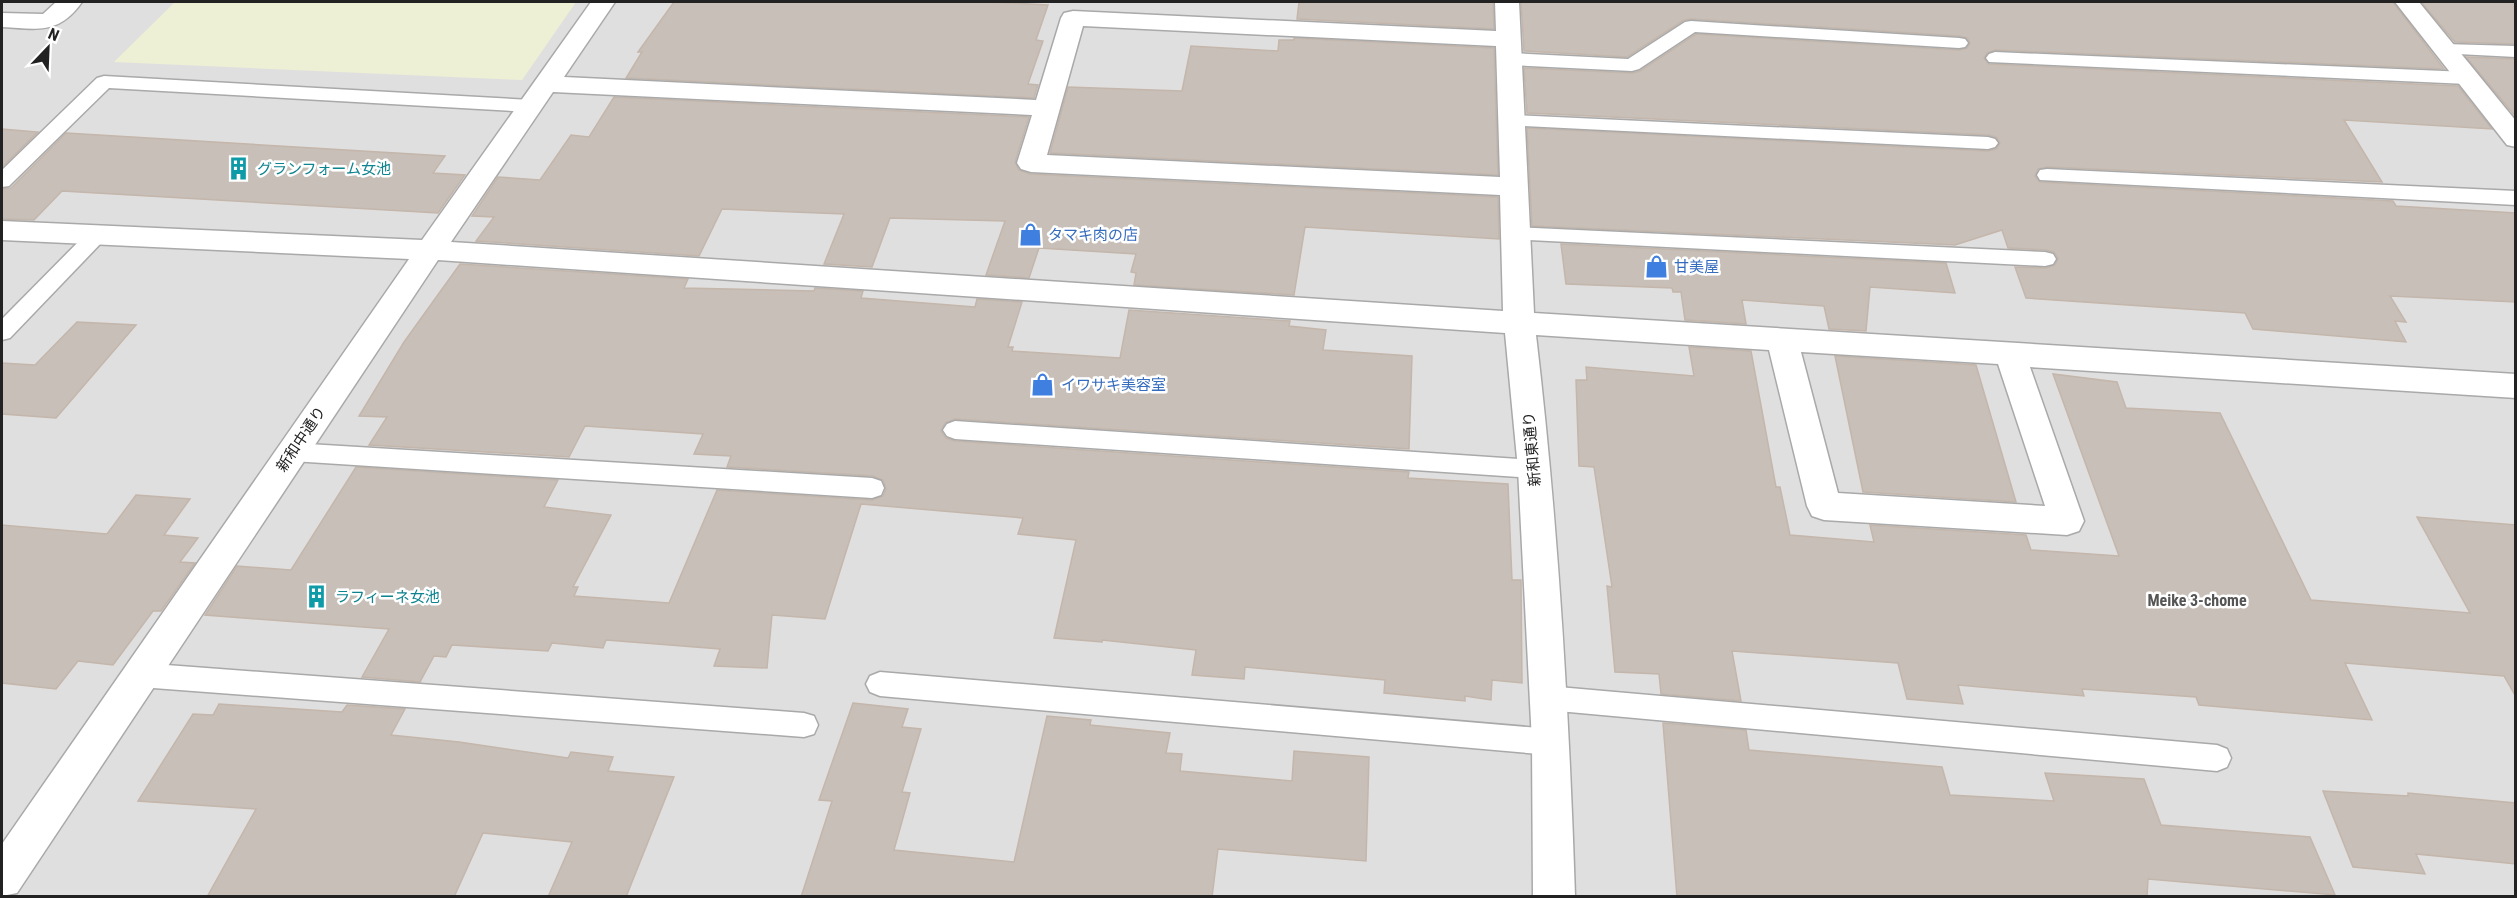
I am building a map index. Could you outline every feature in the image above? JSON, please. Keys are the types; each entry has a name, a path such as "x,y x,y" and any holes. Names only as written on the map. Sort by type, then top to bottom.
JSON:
{"street":[{"path":"2,20 49,21 70,2"},
{"name":"新和中通り","path":"2,879 430,250 603,2"},
{"name":"新和東通り","path":"1507,2 1520,323 1535,469 1551,742 1554,897"},
{"path":"2407,2 2516,139"},
{"path":"1509,49 1073,18 1031,163 1514,187"},
{"path":"538,95 1047,108"},
{"path":"2,230 430,250 1520,323 2516,386"},
{"path":"1782,340 1824,506 2067,521 2010,354"}],"lane":[{"path":"1509,49 1632,65 1691,26 1959,43"},
{"path":"2444,49 2516,52"},
{"path":"1995,58 2467,78"},
{"path":"2,181 104,82 538,95"},
{"path":"1511,121 1988,143"},
{"path":"2047,175 2516,198"},
{"path":"2,332 98,234"},
{"path":"1516,234 2045,259"},
{"path":"955,430 1535,469"},
{"path":"292,452 872,488"},
{"path":"140,675 804,725"},
{"path":"880,684 1551,742"},
{"path":"1547,698 2217,758"}],"shaded area":[{"path":"2,2 2515,2 2515,896 2,896"}],"green space":[{"path":"175,2 576,2 522,80 114,62"}],"building":[{"path":"674,2 993,2 1048,5 1036,40 1043,41 1028,84 1038,85 1034,98 626,78 642,52 638,52"},
{"path":"1299,2 1493,2 1494,29 1297,19"},
{"path":"1521,2 2393,2 2444,69 1995,50 1987,53 1984,58 1989,64 2458,86 2492,129 2344,120 2382,182 2047,167 2038,169 2035,176 2040,182 2393,201 2396,206 2516,213 2516,302 2390,296 2406,322 2395,321 2406,342 2253,329 2245,313 2026,298 2015,267 2046,268 2055,265 2058,258 2054,252 2046,250 2008,248 2002,230 1955,245 1532,226 1527,128 1988,151 1996,149 2000,143 1996,137 1988,135 1527,113 1524,68 1633,73 1640,71 1696,34 1959,50 1967,48 1970,43 1967,38 1959,36 1691,19 1684,20 1627,57 1524,51"},
{"path":"2421,2 2516,2 2516,44 2455,42"},
{"path":"1294,38 1494,48 1498,175 1050,153 1068,87 1182,91 1191,46 1278,51 1279,40 1294,40"},
{"path":"2466,57 2516,59 2516,117"},
{"path":"614,97 1029,117 1015,162 1019,170 1030,174 1498,197 1499,239 1305,227 1294,295 1134,285 1136,273 1131,272 1136,254 1039,248 1029,278 986,275 1005,221 890,218 872,267 824,264 844,214 722,209 699,256 476,241 494,217 472,216 498,177 540,180 571,135 589,137"},
{"path":"2,129 38,132 2,167"},
{"name":"グランフォーム女池","path":"66,133 445,156 433,173 465,175 438,213 62,191 34,220 2,219 2,189 11,188"},
{"path":"1561,244 1946,263 1955,293 1870,287 1866,331 1829,329 1824,306 1742,300 1746,324 1685,320 1681,292 1673,292 1672,288 1566,284"},
{"path":"460,264 688,279 684,288 814,291 815,288 863,291 861,298 975,307 977,299 1022,302 1008,347 1013,347 1012,351 1120,358 1129,310 1290,321 1289,326 1326,330 1323,350 1412,356 1409,449 955,419 945,423 941,431 946,438 955,441 1409,472 1408,478 1508,484 1512,580 1521,580 1522,683 1492,680 1491,700 1465,696 1465,701 1384,693 1385,680 1245,667 1244,679 1192,675 1196,650 1102,640 1102,642 1054,638 1076,540 1018,534 1023,518 861,504 825,619 772,615 767,668 714,666 720,649 606,640 603,648 552,643 548,651 452,645 446,657 434,656 420,682 362,677 389,629 205,615 237,566 291,570 356,467 558,480 544,507 611,515 573,587 578,587 574,596 669,603 717,490 872,500 883,496 886,489 883,480 873,476 727,467 731,456 694,454 703,434 585,426 569,457 369,445 387,417 359,416 404,342"},
{"path":"77,322 136,325 56,418 2,414 2,363 35,365"},
{"path":"1689,347 1751,351 1776,487 1780,487 1790,535 1874,542 1870,525 2026,535 2031,550 2119,556 2053,374 2117,382 2126,408 2220,413 2311,600 2470,613 2417,517 2516,525 2516,697 2504,676 2345,663 2372,720 2199,705 2196,697 2082,689 2084,696 1958,685 1963,704 1907,699 1898,663 1732,651 1741,701 1661,694 1659,674 1615,672 1607,586 1612,587 1594,467 1579,466 1576,380 1587,380 1586,367 1694,376"},
{"path":"1835,356 1976,365 2016,502 1863,492"},
{"path":"136,495 190,499 164,535 198,538 180,562 195,563 161,611 153,611 113,665 78,661 56,689 2,683 2,525 107,534"},
{"path":"853,703 908,709 902,727 921,729 902,792 910,793 894,850 1014,862 1047,716 1091,720 1090,725 1170,733 1166,753 1182,754 1180,771 1292,781 1294,751 1369,757 1366,861 1218,849 1212,897 801,897 832,801 819,800"},
{"path":"219,704 342,712 347,705 405,709 391,735 459,742 568,758 571,752 613,757 608,771 674,777 626,897 548,897 572,842 483,833 454,897 207,897 256,809 138,801 193,714 213,715"},
{"path":"1663,723 1746,730 1749,750 1942,767 1950,795 2054,801 2045,773 2144,779 2161,825 2310,837 2335,895 2148,879 2147,897 1677,897"},
{"path":"2323,791 2408,796 2408,793 2516,803 2516,864 2416,854 2425,874 2353,867"}],"place":[{"name":"グランフォーム女池","path":"239,169"},
{"name":"タマキ肉の店","path":"1030,235"},
{"name":"甘美屋","path":"1656,267"},
{"name":"イワサキ美容室","path":"1043,385"},
{"name":"ラフィーネ女池","path":"317,597"}],"district":[{"name":"Meike 3-chome","path":"2197,600"}]}
